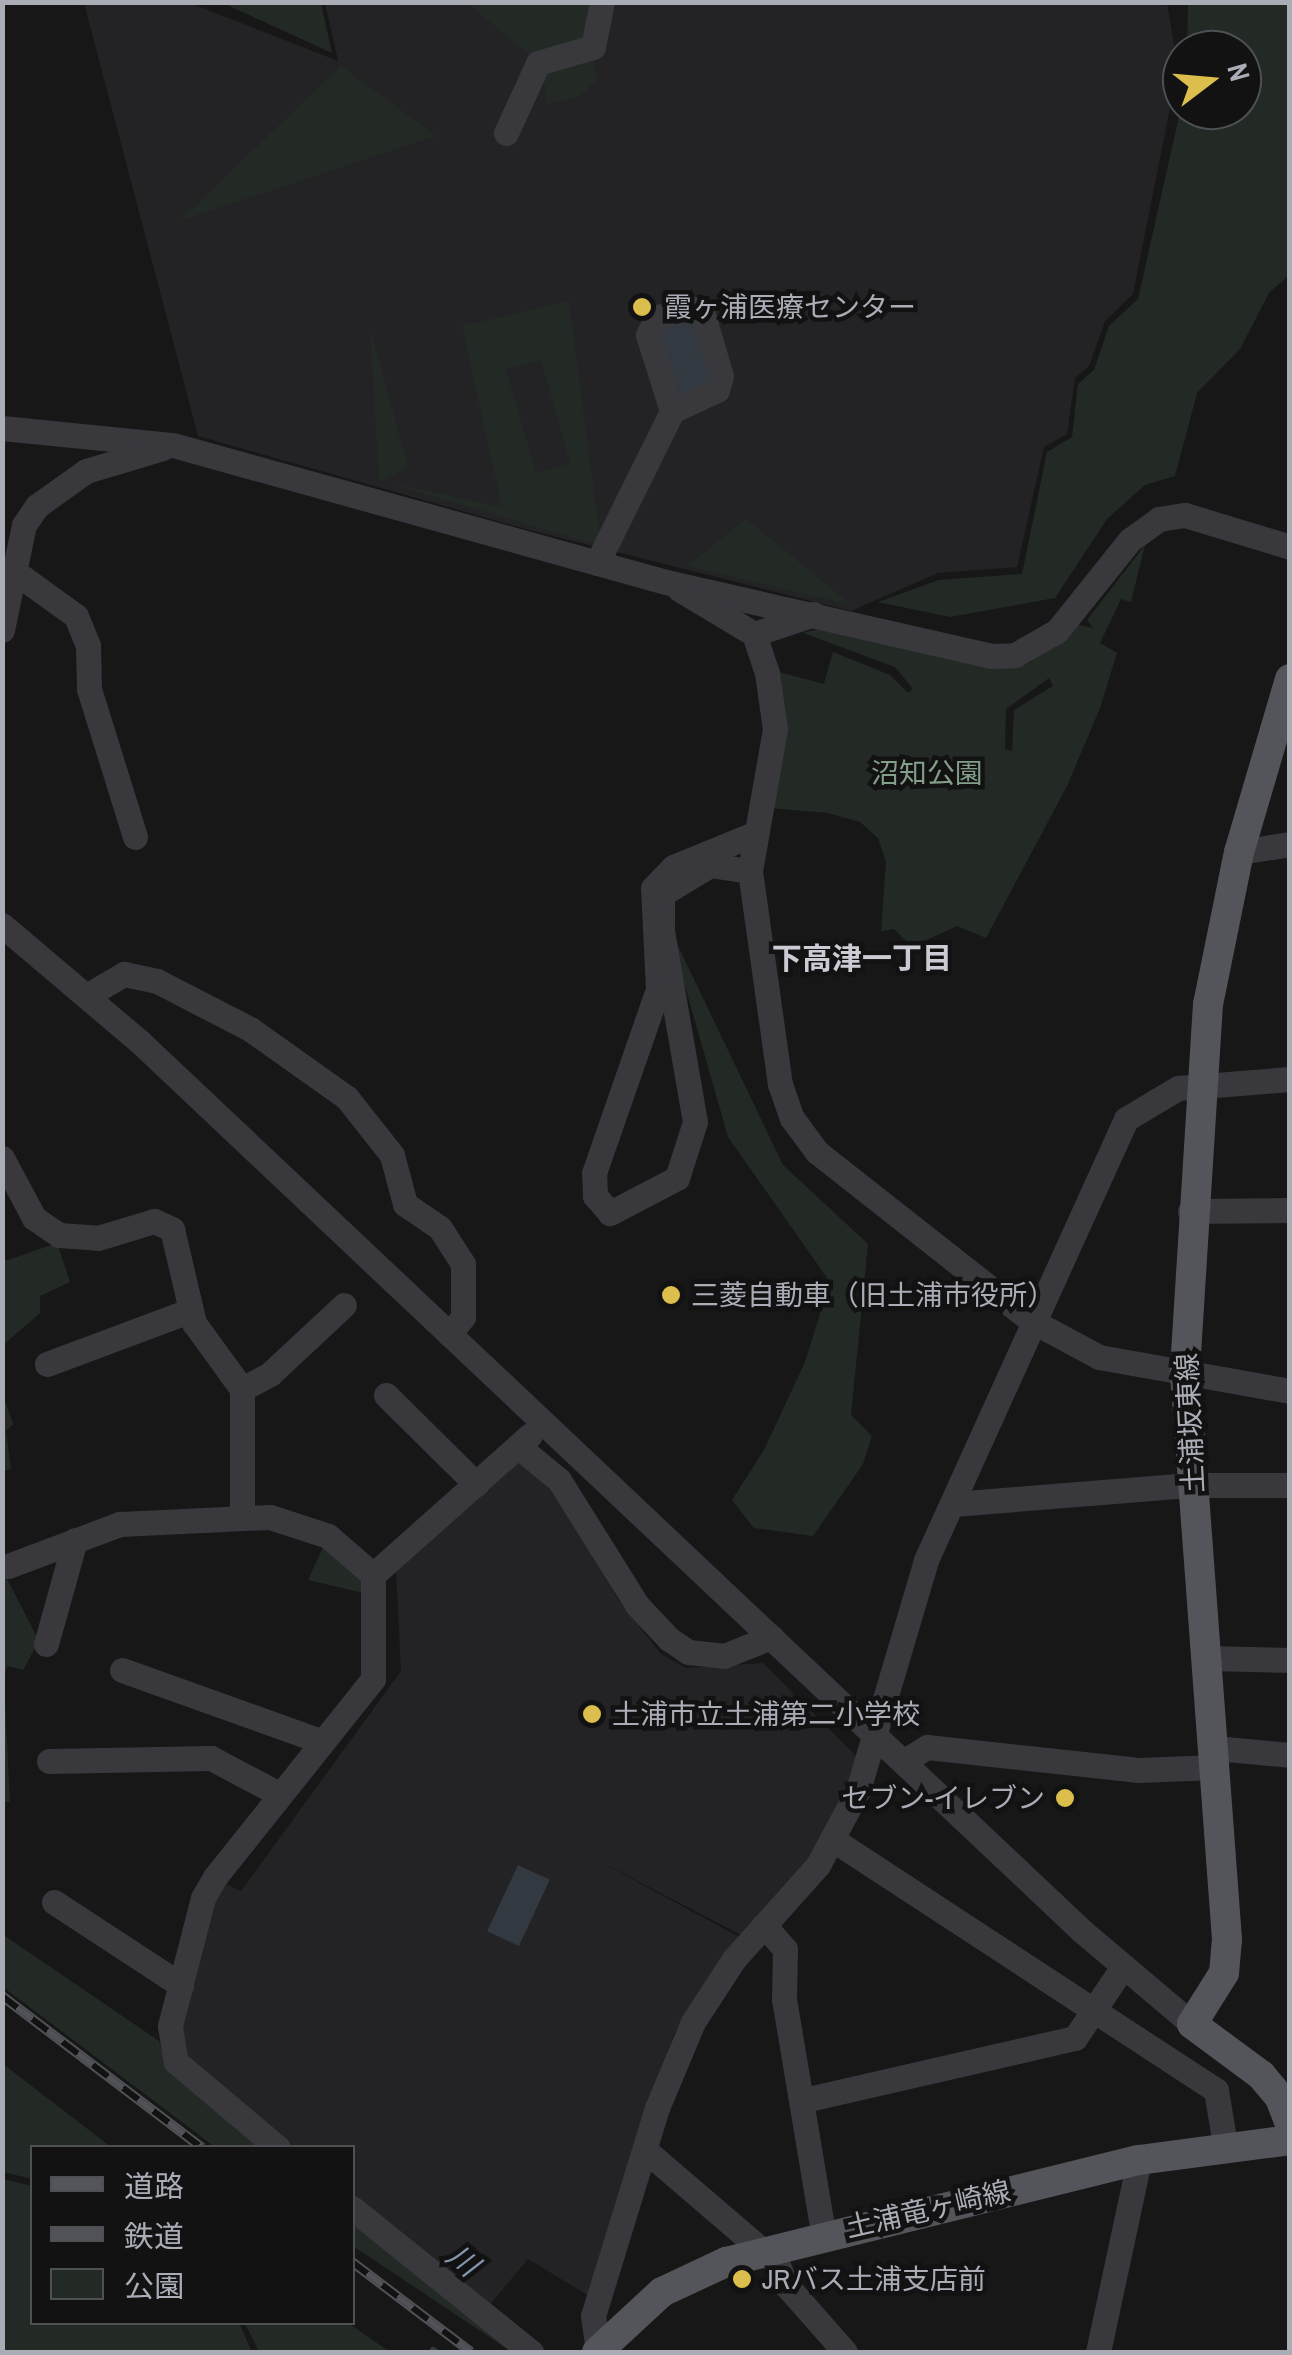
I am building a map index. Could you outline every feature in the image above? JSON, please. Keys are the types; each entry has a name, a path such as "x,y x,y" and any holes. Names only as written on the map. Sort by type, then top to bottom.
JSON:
{"main road":[{"name":"土浦坂東線","path":"1192,2024 1226,1960 1215,1757 1185,1373 1199,1085 1239,852 1290,679"},
{"path":"1192,2024 1260,2074 1280,2098 1290,2124"},
{"name":"土浦竜ヶ崎線","path":"597,2352 662,2292 762,2252 822,2234 1139,2160 1225,2145 1290,2140"}],"street":[{"path":"506,133 538,63 593,48 602,2"},
{"path":"597,563 672,411"},
{"path":"2,428 173,445 666,582 814,614 948,650 1015,656 1058,631 1130,540 1159,519 1185,515 1290,546"},
{"path":"2,630 24,525 55,491 86,471 173,445"},
{"path":"15,572 76,616 88,645 89,689 135,837"},
{"path":"666,582 754,634 774,729 750,871 780,1084 792,1118 856,1188 1032,1321 1099,1357 1290,1391"},
{"path":"754,634 814,614"},
{"path":"750,871 710,865 662,894 695,1122 677,1178 610,1213 595,1196 594,1173 658,989 653,888 674,867 754,834"},
{"path":"1239,852 1290,844"},
{"path":"2,925 88,994 906,1760 1122,1968 1192,2024"},
{"path":"88,994 124,974 157,981 250,1029 347,1098 392,1155 406,1204 440,1228 463,1264 462,1317 449,1334"},
{"path":"597,2352 592,2316 645,2150 694,2022 764,1925 818,1865 832,1839 878,1736 926,1560 1126,1119 1178,1088 1290,1079"},
{"path":"2,1158 9,1186 34,1218 60,1235 98,1238 143,1222 167,1224 189,1311 242,1388 242,1517"},
{"path":"1190,1211 1290,1210"},
{"path":"242,1388 270,1374 344,1305"},
{"path":"47,1364 189,1311"},
{"path":"386,1395 476,1484"},
{"path":"373,1575 519,1447 541,1421"},
{"path":"519,1447 559,1480 636,1605 669,1639 688,1652 724,1656 772,1637"},
{"path":"954,1504 1192,1485 1290,1485"},
{"path":"8,1566 75,1540 153,1519 270,1517 328,1536 373,1575 378,1666 203,1898 170,2026 176,2062 274,2145"},
{"path":"46,1644 75,1540"},
{"path":"1206,1658 1290,1660"},
{"path":"122,1670 320,1741"},
{"path":"906,1760 927,1746 1139,1770 1215,1757 1290,1755"},
{"path":"50,1760 211,1758 279,1794"},
{"path":"832,1839 1216,2090 1225,2145"},
{"path":"54,1902 180,1985"},
{"path":"764,1925 785,1949 784,1999 804,2100 808,2167 822,2234"},
{"path":"804,2100 1076,2038 1099,2010 1122,1968"},
{"path":"645,2150 762,2252 845,2352"},
{"path":"1101,2341 1139,2160"},
{"path":"355,2210 531,2352"}],"shaded area":[{"name":"霞ヶ浦医療センター","path":"84,3 190,3 338,61 325,3 1167,3 1172,30 1162,30 1162,130 1166,130 1133,294 1105,321 1089,366 1075,378 1067,434 1044,447 1017,567 938,573 851,611 533,531 198,436"},
{"path":"689,314 716,376 674,405 653,336 661,322"},
{"path":"521,1460 560,1499 619,1601 661,1654 686,1668 763,1663 856,1756 849,1789 810,1859 743,1936 595,1859 741,1938 674,2034 589,2296 528,2259 488,2307 355,2201 355,2145 285,2145 190,2070 180,2030 213,1901 226,1884 241,1891 401,1671 396,1569"},
{"path":"518,1865 550,1880 519,1946 487,1931"}],"green space":[{"path":"223,3 321,3 332,53"},
{"path":"467,3 596,3 589,44 535,59"},
{"path":"1188,3 1289,3 1289,275 1269,293 1240,349 1197,393 1175,476 1145,485 1107,519 1055,598 950,617 878,602 939,580 1022,574 1047,452 1072,437 1078,384 1094,370 1109,326 1138,299 1176,130 1262,130 1262,30 1187,30"},
{"path":"594,53 596,80 581,95 547,104 542,67"},
{"path":"341,66 436,136 179,221"},
{"path":"569,301 601,546 386,482 502,507 462,326","holes":["541,360 570,463 536,473 506,369"]},
{"path":"370,328 408,467 379,480"},
{"path":"746,519 852,605 687,566"},
{"name":"沼知公園","path":"1145,545 1131,602 1121,599 1100,643 1117,653 1100,708 1067,786 986,938 957,926 912,947 894,929 881,931 886,862 878,838 860,822 828,813 769,808 779,672 824,684 833,652 890,675 908,693 913,689 895,667 803,633 818,629 983,666 1029,663 1078,625 1093,628 1087,620","holes":["1049,678 1053,686 1014,710 1012,751 1005,749 1006,709"]},
{"path":"667,923 783,1165 868,1244 851,1415 872,1436 863,1464 813,1536 754,1528 732,1500 764,1450 805,1362 830,1282 728,1137"},
{"path":"57,1243 70,1282 40,1296 40,1313 3,1345 2,1262"},
{"path":"2,1392 13,1424 6,1431 11,1469 3,1471"},
{"path":"325,1543 366,1577 363,1593 308,1580"},
{"path":"2,1569 39,1641 23,1670 7,1666 4,1680 10,1802 2,1802"},
{"path":"2,1934 159,2041 167,2069 259,2145 212,2145 3,1987"},
{"path":"2,2064 108,2145 30,2145 30,2179 3,2172"},
{"path":"3,2179 30,2186 30,2325 240,2325 252,2352 3,2352"},
{"path":"355,2224 512,2352 355,2247"},
{"path":"246,2325 351,2325 390,2352 259,2352"}],"railway":[{"path":"2,1996 198,2145"},
{"path":"355,2264 471,2352"}],"place":[{"name":"霞ヶ浦医療センター","path":"642,307"},
{"name":"三菱自動車（旧土浦市役所）","path":"671,1295"},
{"name":"土浦市立土浦第二小学校","path":"592,1714"},
{"name":"セブン-イレブン","path":"1065,1798"},
{"name":"JRバス土浦支店前","path":"742,2279"}],"district":[{"name":"下高津一丁目","path":"862,958"}],"water label":[{"name":"川","path":"463,2260"}]}
